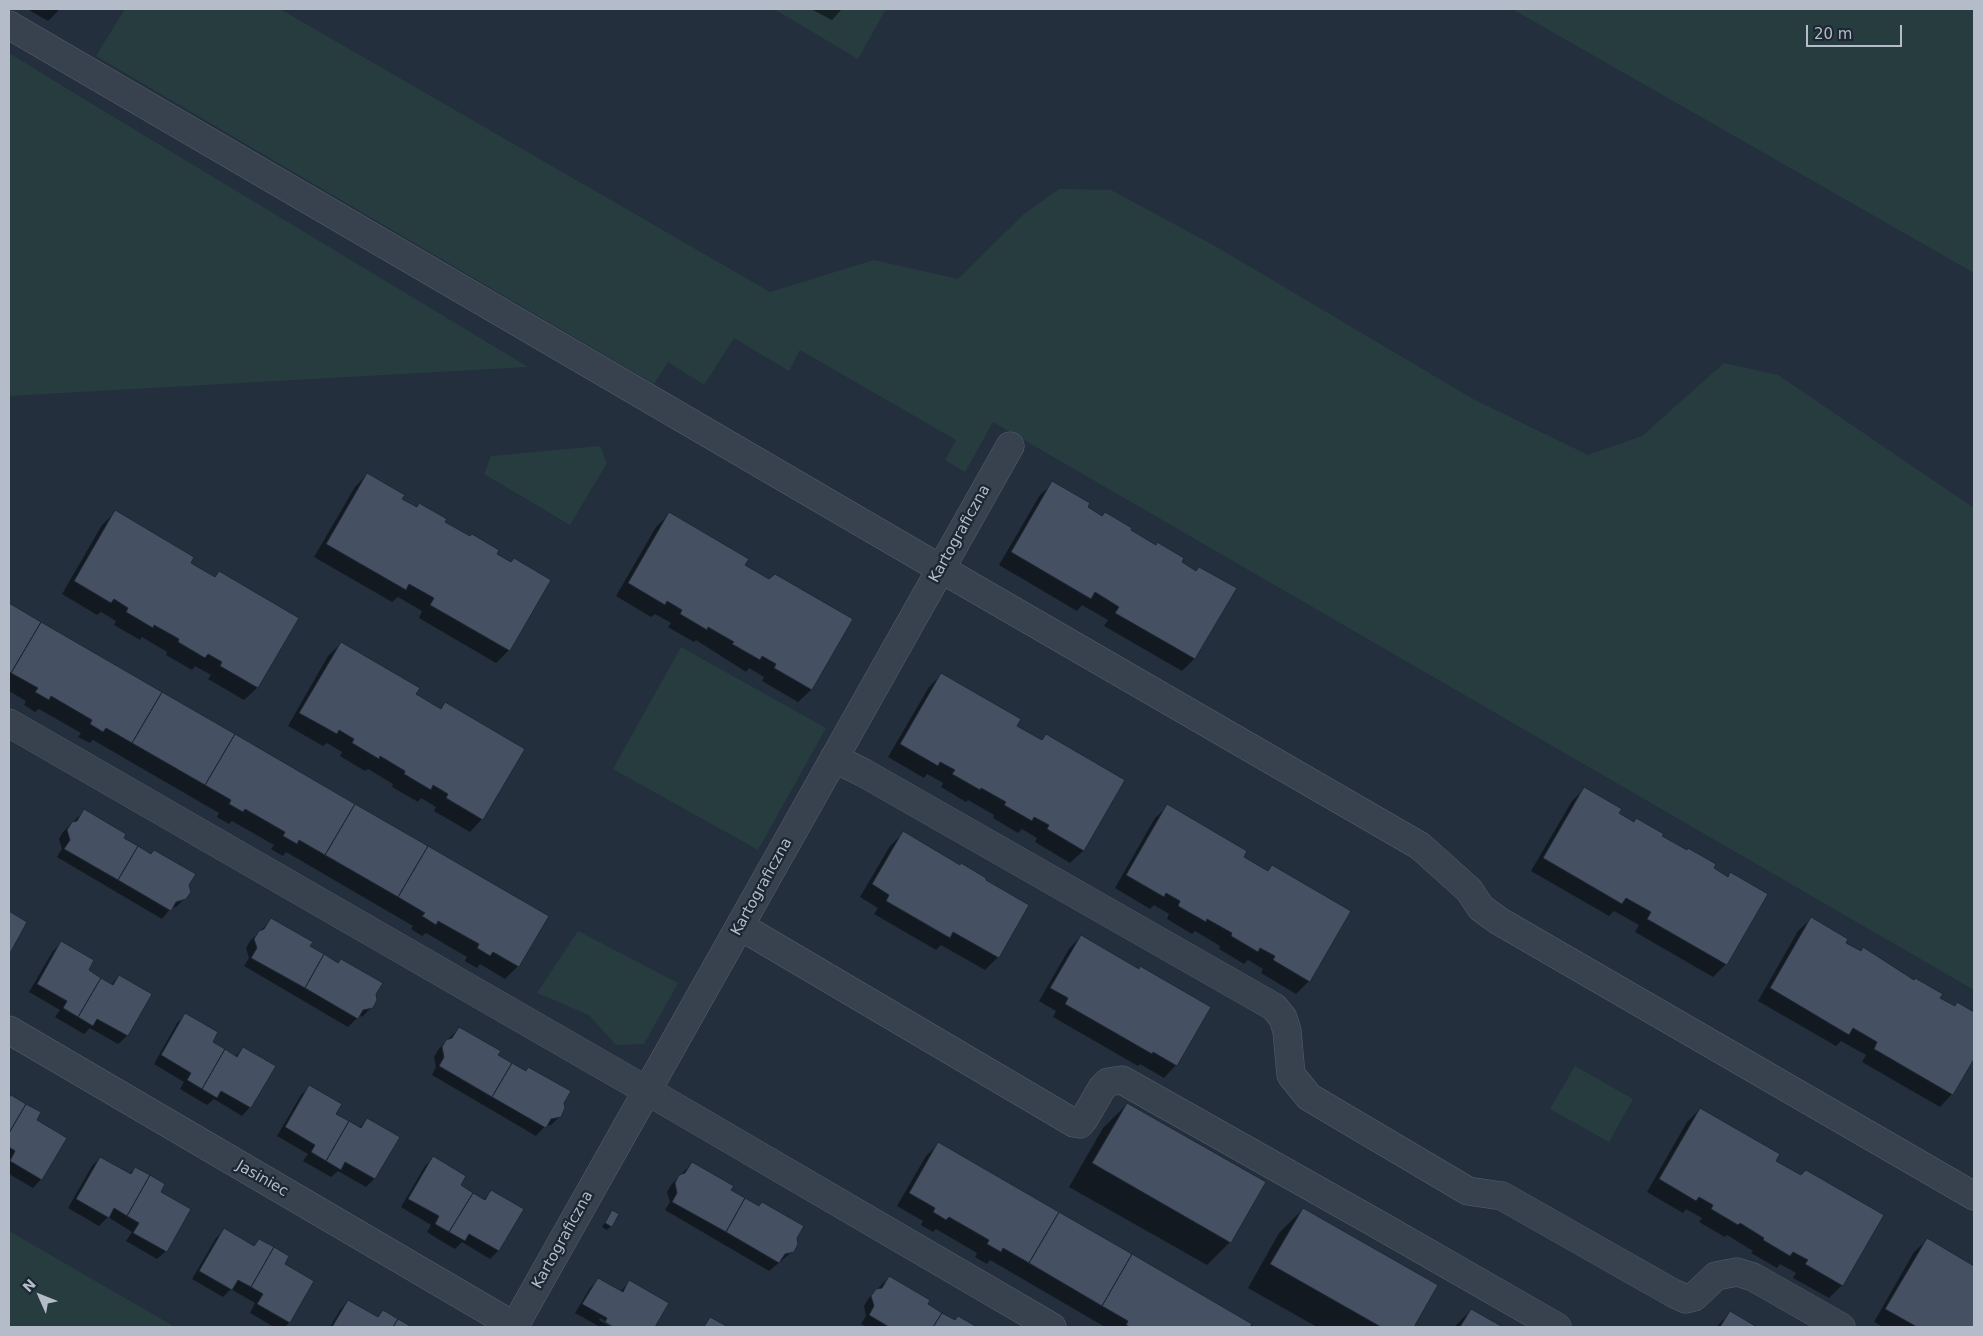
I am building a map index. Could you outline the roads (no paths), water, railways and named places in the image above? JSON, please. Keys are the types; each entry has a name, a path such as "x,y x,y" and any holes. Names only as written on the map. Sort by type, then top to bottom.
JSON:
{"street":[{"path":"9,25 1420,846 1468,890 1481,908 1499,921 1974,1196"},
{"name":"Kartograficzna","path":"515,1327 1010,446"},
{"path":"9,723 1052,1327"},
{"path":"834,758 870,776 1274,1007 1283,1018 1287,1032 1291,1075 1308,1097 1468,1192 1502,1196 1686,1299 1694,1297 1716,1276 1737,1272 1753,1277 1841,1327"},
{"path":"740,926 1074,1123 1080,1124 1102,1088 1108,1082 1122,1080 1557,1327"},
{"name":"Jasiniec","path":"9,1030 515,1327"}]}
